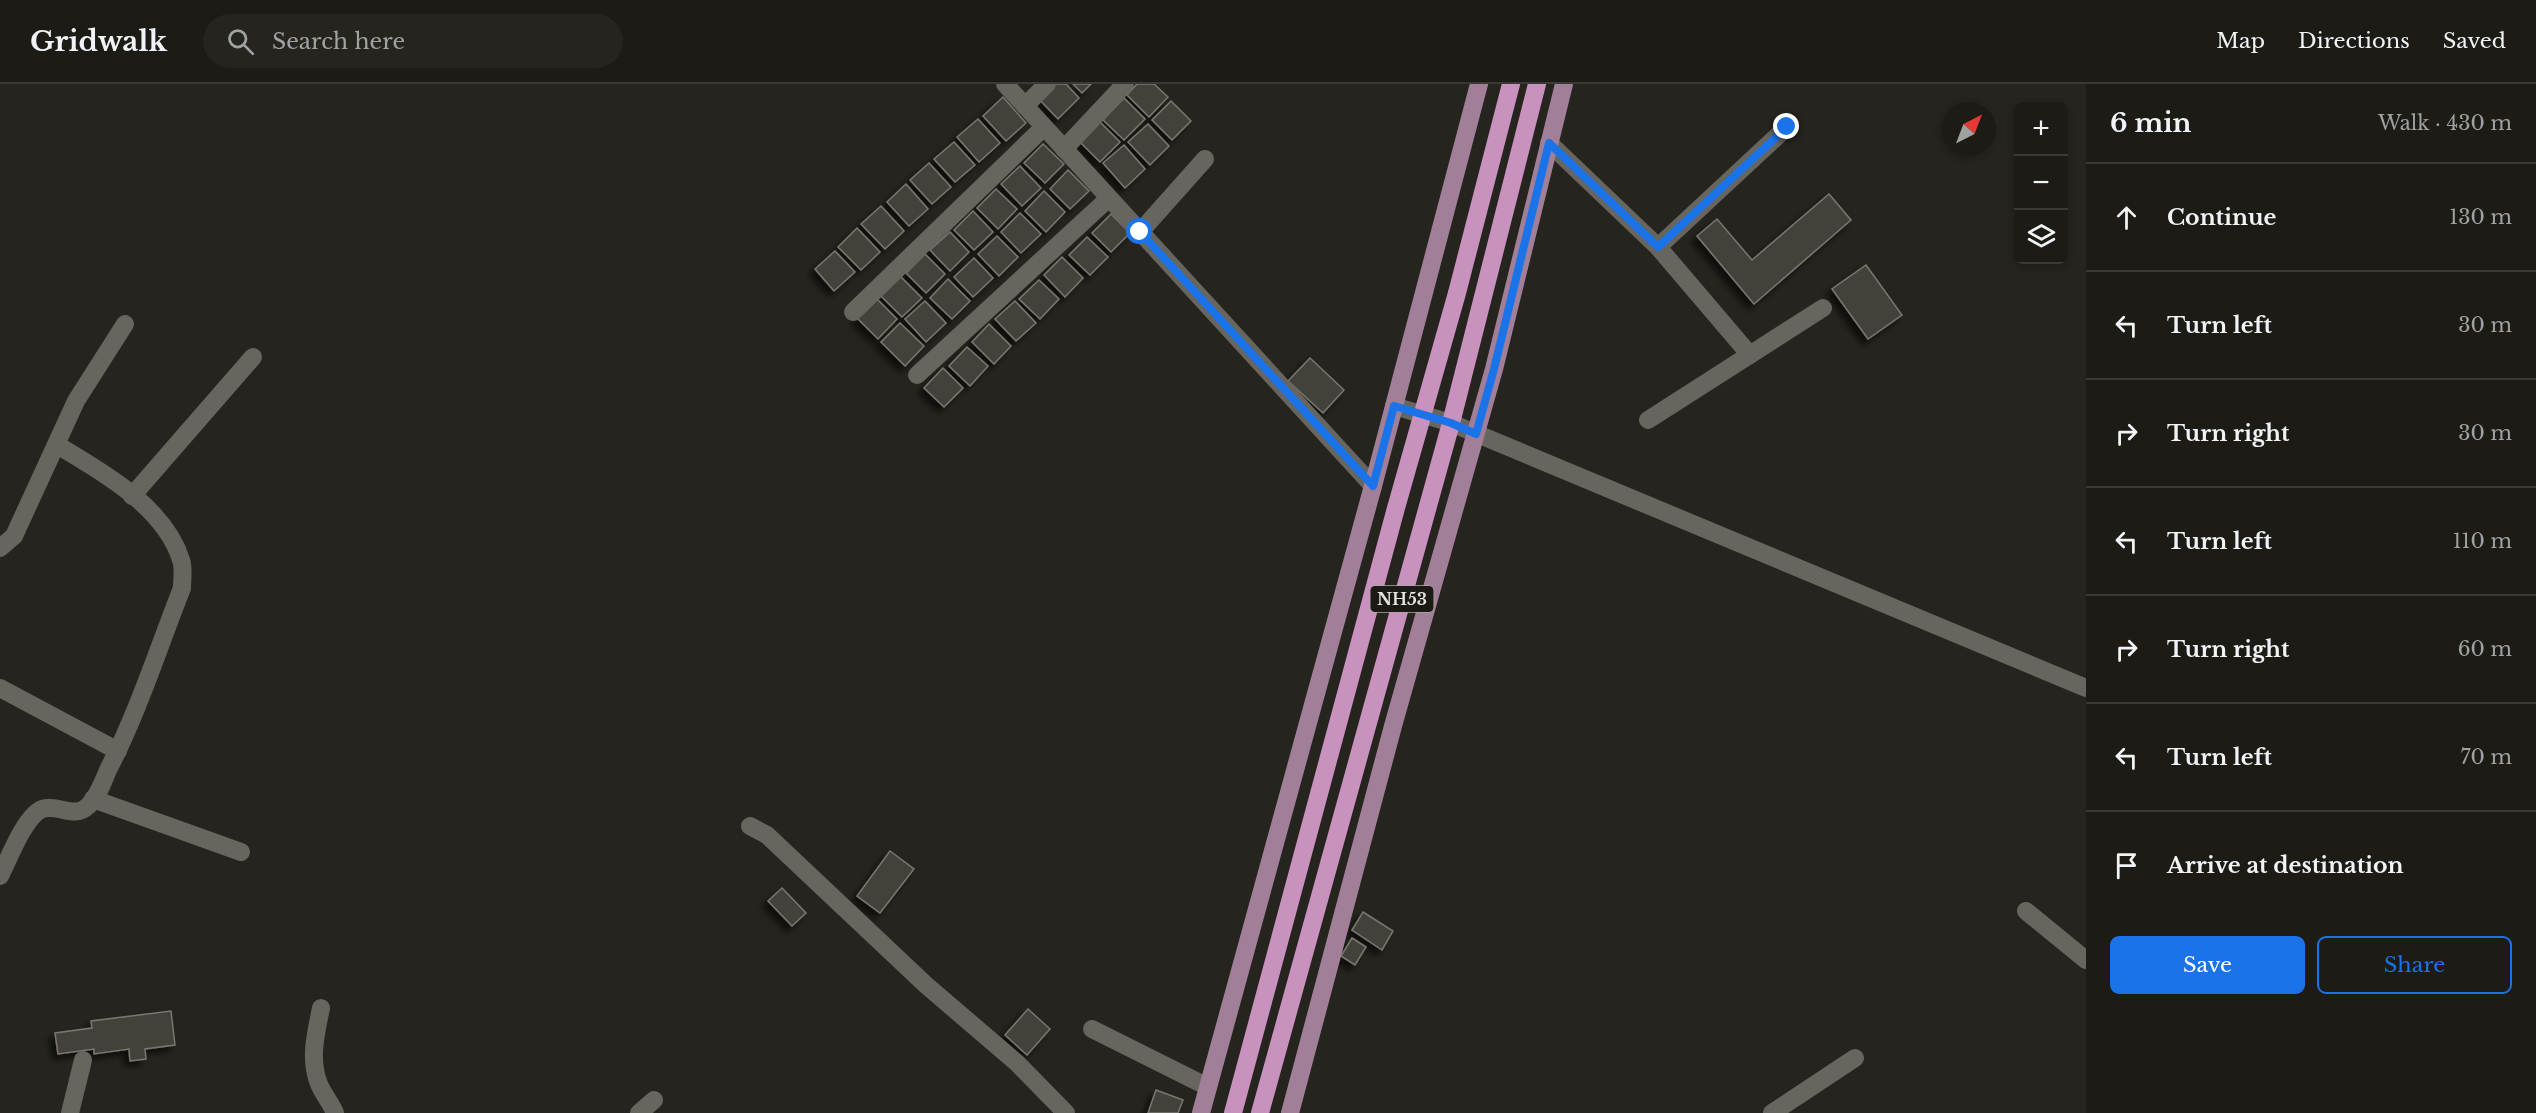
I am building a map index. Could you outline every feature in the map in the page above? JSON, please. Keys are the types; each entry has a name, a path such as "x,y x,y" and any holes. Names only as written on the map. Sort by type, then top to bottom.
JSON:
{"highway":[{"name":"NH53","path":"1233,1113 1422,414 1457,293 1511,84"},
{"name":"NH53","path":"1260,1113 1451,423 1537,84"}],"main road":[{"path":"1201,1113 1373,486 1479,84"},
{"path":"1290,1113 1393,726 1494,369 1563,84"}],"street":[{"path":"1005,84 1373,486"},
{"path":"1025,106 1047,84"},
{"path":"1064,149 1125,84"},
{"path":"853,312 1044,127"},
{"path":"1658,247 1787,127"},
{"path":"1549,143 1658,247 1750,355"},
{"path":"1140,232 1205,159"},
{"path":"917,375 1109,198"},
{"path":"1648,420 1823,308"},
{"path":"0,548 14,536 76,401 125,324"},
{"path":"132,496 253,357"},
{"path":"1394,406 1451,423 2086,688"},
{"path":"0,876 26,826 35,814 50,808 72,812 82,811 93,800 118,751 182,588 182,562 172,539 147,509 109,476 57,445"},
{"path":"0,688 118,751"},
{"path":"93,800 241,852"},
{"path":"750,826 767,836 926,985 1017,1063 1066,1113"},
{"path":"2026,911 2086,960"},
{"path":"321,1008 314,1043 314,1065 319,1084 335,1113"},
{"path":"1092,1029 1208,1087"},
{"path":"1772,1113 1855,1058"},
{"path":"70,1113 83,1060"},
{"path":"639,1113 654,1100"}],"building":[{"path":"1050,84 1066,84 1079,98 1058,119 1037,97"},
{"path":"1073,84 1091,84 1082,93"},
{"path":"1137,84 1154,84 1168,97 1149,117 1127,95"},
{"path":"1003,97 1026,123 1006,141 983,116"},
{"path":"1124,98 1145,119 1124,140 1103,120"},
{"path":"1171,101 1191,121 1172,140 1152,120"},
{"path":"978,119 1000,143 979,162 957,137"},
{"path":"1099,121 1120,142 1100,162 1079,141"},
{"path":"1148,124 1169,146 1150,165 1128,142"},
{"path":"954,142 975,165 955,182 934,159"},
{"path":"1043,144 1064,164 1045,183 1024,163"},
{"path":"1124,145 1145,169 1125,188 1103,163"},
{"path":"929,163 951,187 932,204 910,180"},
{"path":"1020,166 1041,188 1022,206 1001,184"},
{"path":"1068,170 1089,191 1070,209 1050,189"},
{"path":"906,184 928,209 909,226 887,202"},
{"path":"996,189 1017,209 998,229 977,208"},
{"path":"1044,191 1065,212 1046,232 1025,211"},
{"path":"1829,194 1851,220 1754,304 1697,236 1717,219 1752,260"},
{"path":"881,206 904,231 885,249 861,224"},
{"path":"973,211 993,232 974,250 954,230"},
{"path":"1020,213 1041,234 1021,253 1001,232"},
{"path":"1111,214 1130,233 1111,252 1092,233"},
{"path":"857,228 880,252 861,270 838,247"},
{"path":"950,232 969,252 950,271 930,250"},
{"path":"997,236 1018,257 999,276 978,254"},
{"path":"1087,237 1108,257 1090,275 1069,255"},
{"path":"835,251 855,272 834,291 815,269"},
{"path":"925,254 945,274 926,293 906,273"},
{"path":"1062,257 1083,278 1065,297 1044,275"},
{"path":"974,258 993,278 973,297 954,277"},
{"path":"1866,265 1902,315 1868,339 1832,289"},
{"path":"900,276 922,298 902,317 880,295"},
{"path":"948,279 970,301 952,319 930,298"},
{"path":"1039,280 1059,299 1040,319 1019,299"},
{"path":"876,298 897,319 878,339 857,318"},
{"path":"925,301 946,323 926,342 905,319"},
{"path":"1015,301 1036,323 1016,341 995,319"},
{"path":"900,323 924,346 905,366 881,342"},
{"path":"989,324 1011,346 994,364 972,342"},
{"path":"967,347 988,366 970,386 949,366"},
{"path":"1310,358 1344,390 1323,413 1288,381"},
{"path":"943,368 963,388 944,407 924,388"},
{"path":"890,851 914,869 880,913 857,896"},
{"path":"782,888 806,913 792,926 768,901"},
{"path":"1363,912 1393,931 1382,950 1352,930"},
{"path":"1352,938 1366,947 1355,965 1341,956"},
{"path":"1028,1009 1050,1029 1027,1055 1005,1035"},
{"path":"171,1011 175,1045 145,1049 146,1059 130,1061 129,1049 94,1054 94,1049 58,1054 55,1033 92,1028 91,1021"},
{"path":"1156,1090 1183,1100 1178,1113 1148,1113"}],"route":[{"path":"1140,232 1373,486 1394,406 1451,423 1476,434 1549,143 1658,247 1787,127"}]}
